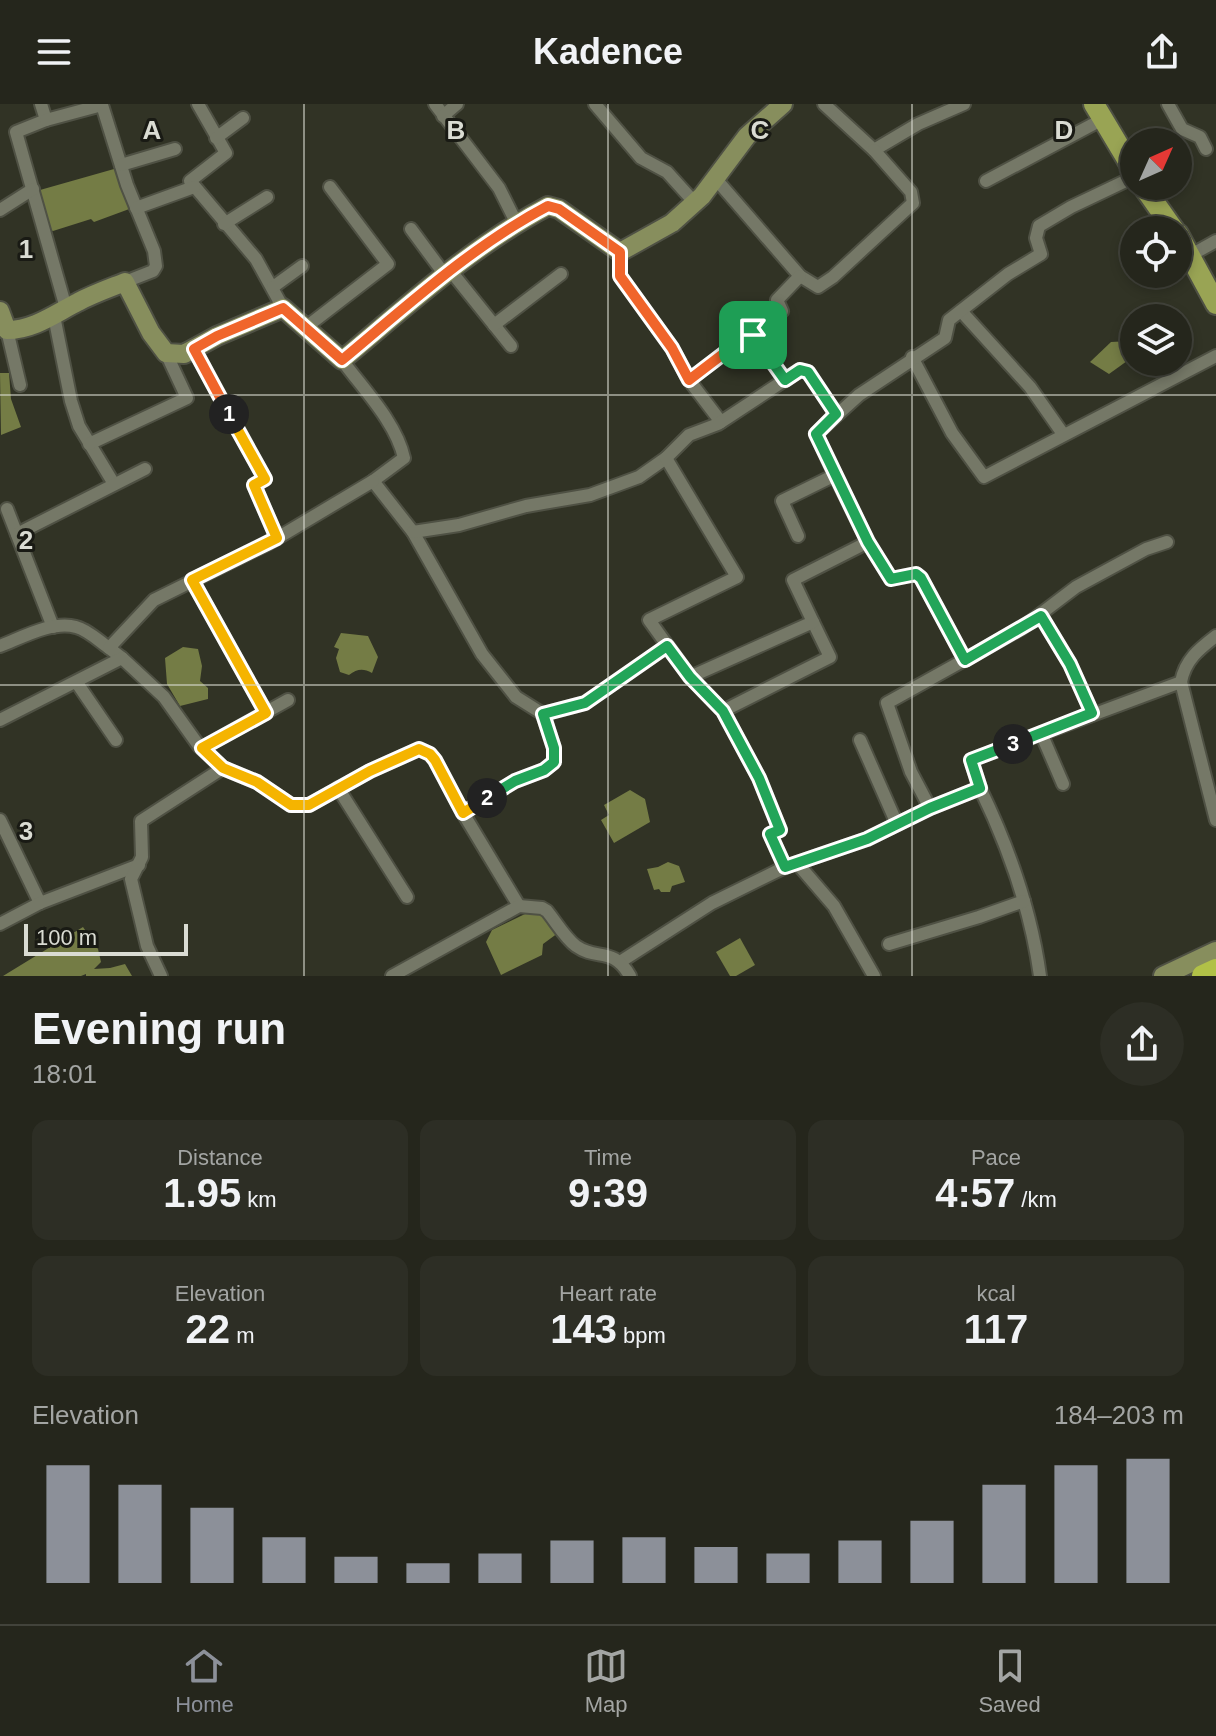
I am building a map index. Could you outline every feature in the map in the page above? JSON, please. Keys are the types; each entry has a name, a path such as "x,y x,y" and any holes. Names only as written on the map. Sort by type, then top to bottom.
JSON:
{"highway":[{"path":"1203,976 1216,970"}],"main road":[{"path":"1097,108 1120,149"},
{"path":"1192,257 1216,304"}],"street":[{"path":"41,104 46,120"},
{"path":"109,648 154,600 277,538 373,481 404,458 385,418 342,360 283,308 256,259 190,181 226,153 198,104"},
{"path":"435,104 499,188 516,222"},
{"path":"443,116 457,104"},
{"path":"595,104 641,158 674,178 695,203"},
{"path":"620,252 672,223 695,203 747,136 783,104"},
{"path":"715,178 800,276 818,287 833,277 913,203 911,192 874,150 824,104"},
{"path":"874,150 918,124 964,104"},
{"path":"1168,104 1182,129 1200,137 1206,149"},
{"path":"7,330 60,312 153,271 156,266 154,251 136,208 102,105 46,120 16,132 33,189 60,312 71,401 79,426 114,484"},
{"path":"986,181 1097,108"},
{"path":"216,138 243,118"},
{"path":"121,165 175,149"},
{"path":"965,660 921,578 916,574 891,579 868,542 816,434 836,414 912,357 945,338 949,320 1008,274 1041,254 1036,238 1039,226 1120,181"},
{"path":"136,208 194,187"},
{"path":"305,328 388,264 330,187"},
{"path":"0,210 33,189"},
{"path":"224,224 267,197"},
{"path":"342,360 516,222 548,206 559,209 620,252"},
{"path":"411,229 511,346"},
{"path":"1192,254 1216,241"},
{"path":"620,252 620,276 672,348 689,380 721,422"},
{"path":"273,287 302,266"},
{"path":"494,325 561,274"},
{"path":"689,380 782,311 777,300 800,276"},
{"path":"89,444 187,398 166,353 151,333 125,282"},
{"path":"166,353 184,354 217,336 283,308"},
{"path":"0,311 20,385"},
{"path":"961,311 1030,387 1063,434"},
{"path":"753,335 785,380"},
{"path":"194,349 265,479 254,485 277,538"},
{"path":"912,357 952,433 984,477 1216,356"},
{"path":"413,532 459,525 526,506 590,495 639,477 666,458 689,435 721,422 800,370 808,372 836,414"},
{"path":"666,458 737,577 649,620 690,677 723,711 759,778 780,830 770,834 791,865 826,894 849,928 874,976"},
{"path":"17,534 145,469"},
{"path":"798,536 782,501 835,475"},
{"path":"373,481 413,532 482,654 516,697 543,714 554,748 554,762 544,770 515,781 463,813"},
{"path":"7,509 53,627"},
{"path":"723,711 830,657 793,580 868,542"},
{"path":"930,808 911,772 887,703 1041,616 1076,587 1146,549 1167,542"},
{"path":"192,580 266,713"},
{"path":"1041,616 1070,664 1092,713"},
{"path":"690,677 813,622"},
{"path":"0,646 53,627 72,625 84,630 122,658 164,697 202,748 223,768 257,782 291,805 309,805 419,749 430,754 519,906"},
{"path":"1216,636 1196,651 1184,667 1181,682 1216,820"},
{"path":"543,714 585,703 667,646"},
{"path":"0,720 122,658"},
{"path":"1040,976 1035,938 1024,901 1000,830 980,788 971,760 1181,682"},
{"path":"77,683 116,740"},
{"path":"202,748 288,700"},
{"path":"1041,733 1063,784"},
{"path":"860,740 897,824"},
{"path":"161,976 147,946 131,879 142,857 141,821 223,768"},
{"path":"338,788 407,897"},
{"path":"620,962 712,903 791,865 867,839 980,788"},
{"path":"0,820 40,903"},
{"path":"0,924 40,903 139,865"},
{"path":"889,944 1024,901"},
{"path":"392,976 519,906 547,911 576,946 608,954 620,962 630,976"},
{"path":"1172,974 1216,951"}],"shaded area":[{"path":"114,169 120,171 132,208 94,222 91,219 50,230 40,190"},
{"path":"1111,342 1120,342 1120,366 1109,374 1090,362"},
{"path":"0,373 9,373 11,399 21,427 1,435"},
{"path":"341,633 368,636 378,657 372,673 357,670 349,675 340,672 336,658 339,649 334,647"},
{"path":"183,647 198,649 202,666 200,681 208,688 208,699 180,706 167,684 165,658"},
{"path":"630,790 645,799 650,822 614,843 601,820 609,815 604,805"},
{"path":"668,862 679,866 685,882 672,886 670,892 654,890 647,869"},
{"path":"527,913 546,918 558,933 543,944 542,955 501,975 486,942 492,930"},
{"path":"83,927 98,949 101,962 94,969 125,964 132,976 3,976"},
{"path":"740,938 755,965 736,976 730,976 716,952"}],"route":[{"path":"548,206 559,209 620,252 620,276 672,348 689,380 744,338 753,335 785,380 800,370 808,372 836,414 816,434 868,542 891,579 916,574 921,578 965,660 1041,616 1070,664 1092,713 971,760 980,788 867,839 785,867 770,834 780,830 759,778 723,711 690,677 667,646 585,703 543,714 554,748 554,762 544,770 515,781 463,813 435,760 419,749 370,771 309,805 291,805 257,782 223,768 202,748 266,713 192,580 277,538 254,485 265,479 194,349 283,308 342,360 463,259 516,222 548,206"}]}
